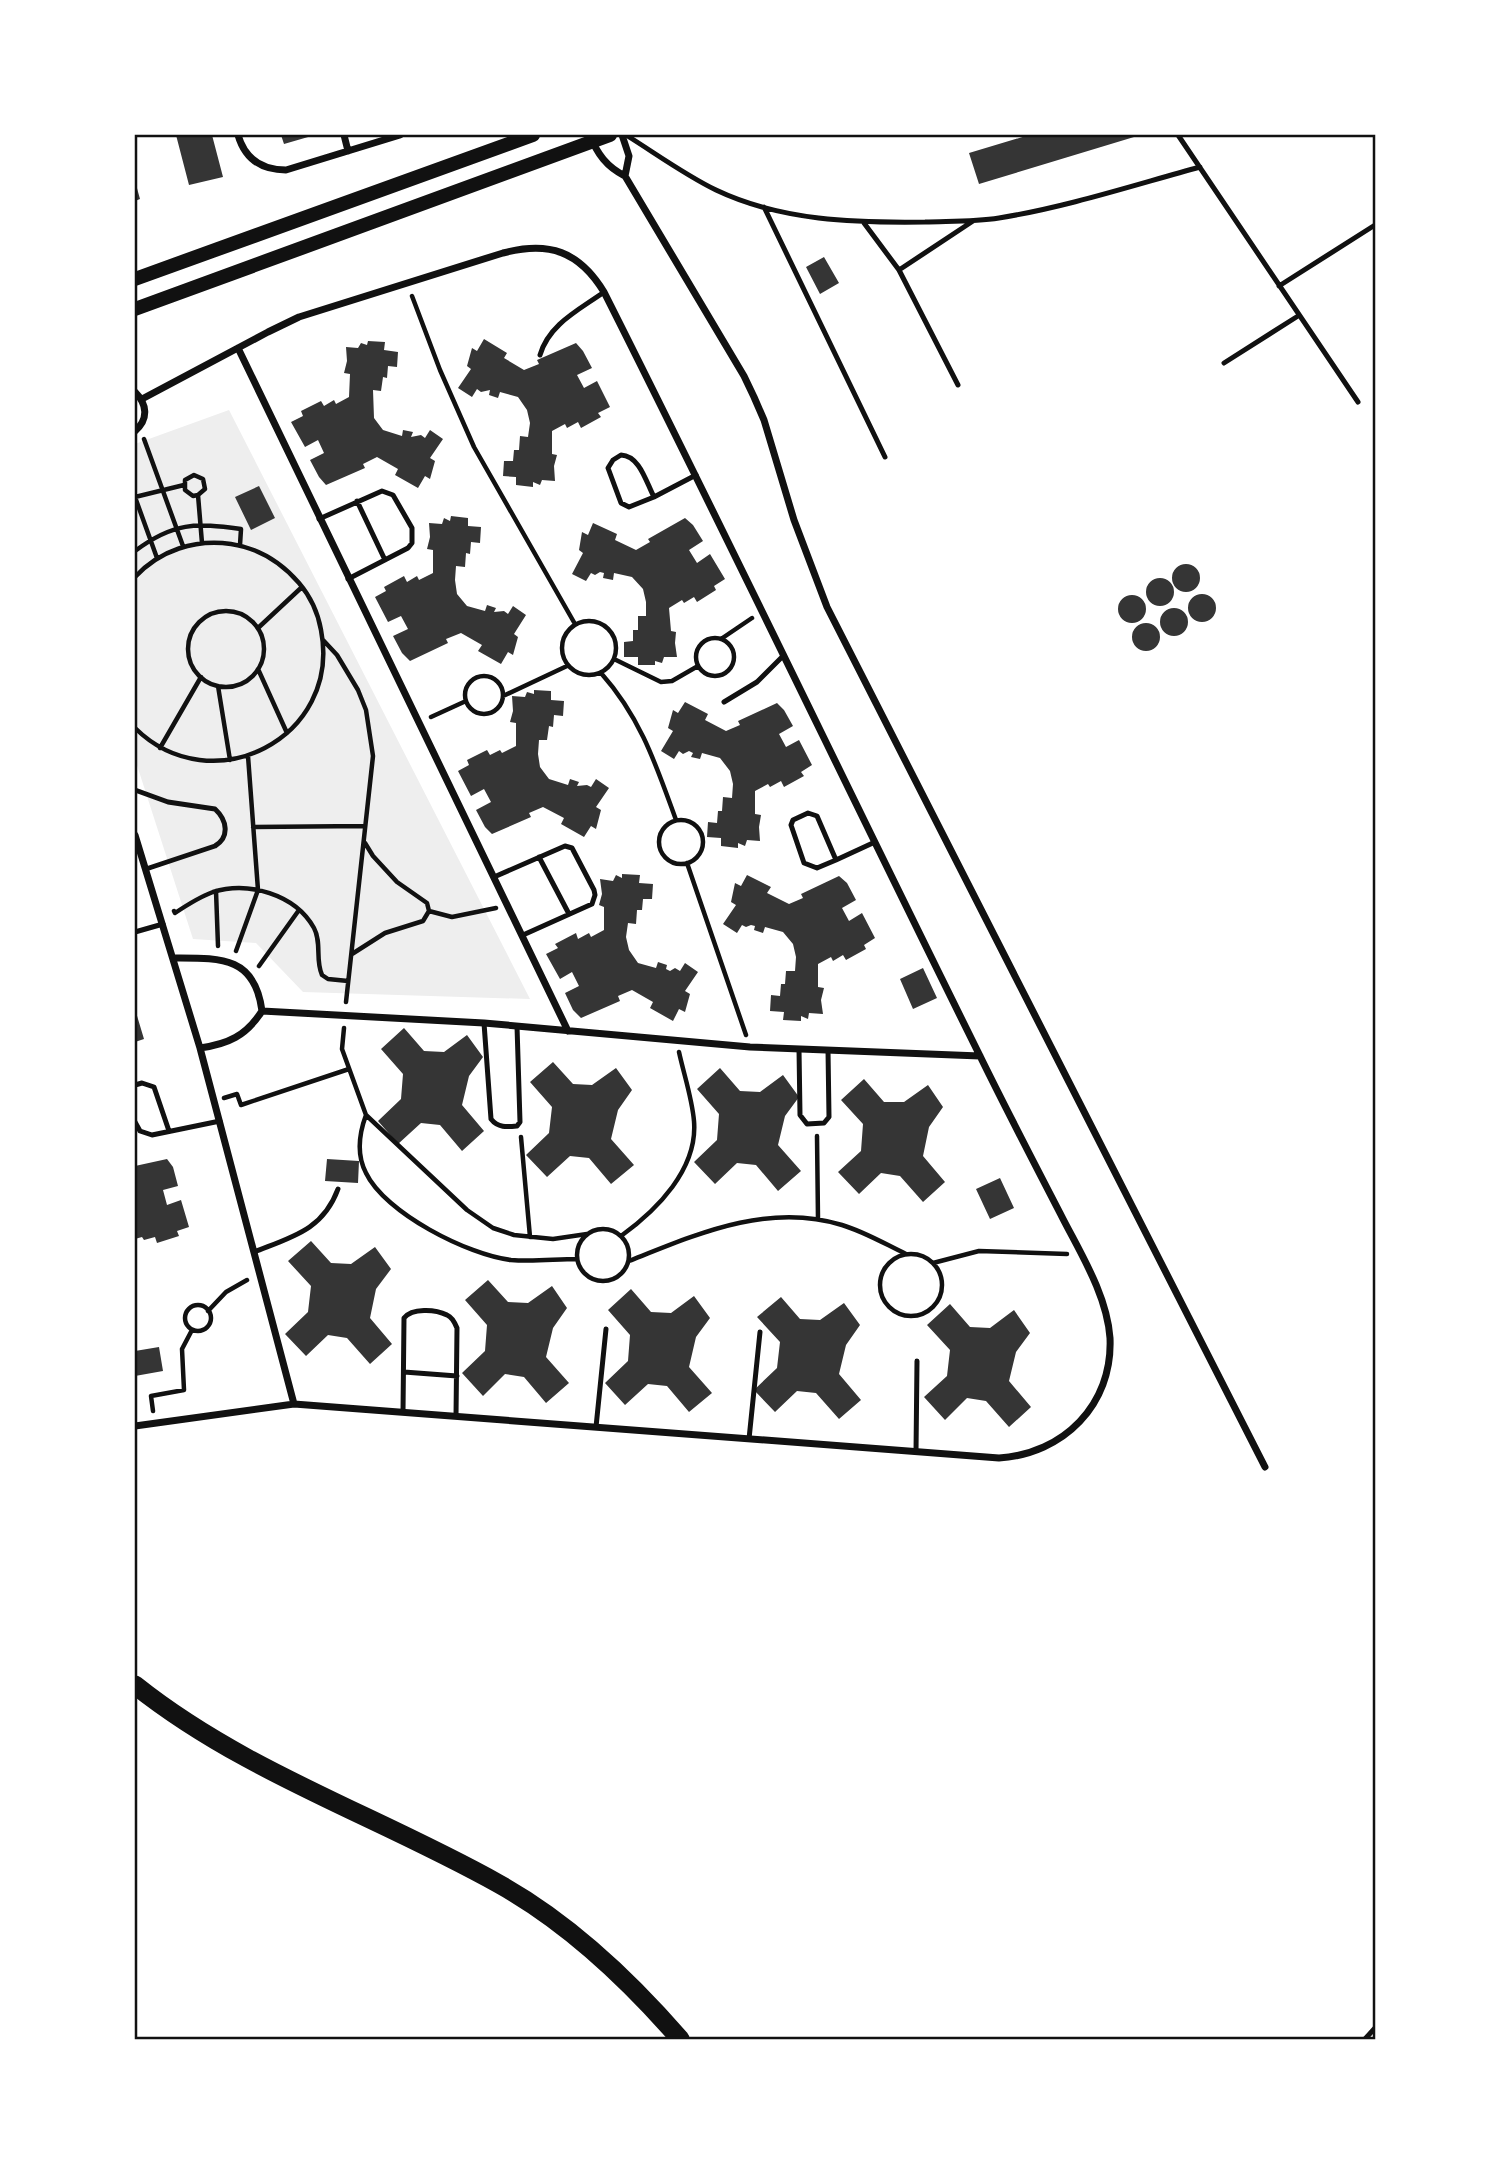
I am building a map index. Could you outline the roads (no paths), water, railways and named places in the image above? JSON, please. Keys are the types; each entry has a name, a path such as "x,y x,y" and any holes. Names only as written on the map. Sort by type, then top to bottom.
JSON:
{"highway":[{"path":"135,1685 171,1714 302,1787 452,1860 511,1892 552,1919 599,1956 648,2003 680,2039"}],"main road":[{"path":"135,279 533,135"},
{"path":"135,309 591,138 610,135"}],"street":[{"path":"238,135 247,156 258,165 271,170 286,170 400,135"},
{"path":"344,135 348,151"},
{"path":"624,135 629,156 625,176"},
{"path":"591,138 607,165 625,176 744,376 764,420 794,520 827,607 1265,1467"},
{"path":"135,1426 293,1404 916,1452 1016,1457 1052,1444 1067,1435 1086,1416 1105,1375 1110,1338 1105,1313 1081,1254 980,1056 696,475 604,292 585,265 566,253 545,247 524,247 407,282 299,317 142,400"},
{"path":"238,348 568,1031"},
{"path":"135,392 145,409 144,419 137,429"},
{"path":"135,835 201,1048 293,1404"},
{"path":"174,958 219,958 232,962 251,977 260,993 262,1011 254,1023 233,1040 201,1048"},
{"path":"262,1011 484,1023 750,1047 980,1056"}],"lane":[{"path":"624,135 716,190 764,207 828,220 864,223 973,221 1040,209 1200,167"},
{"path":"1178,135 1358,402"},
{"path":"764,207 885,457"},
{"path":"900,270 973,221"},
{"path":"864,223 900,270 958,385"},
{"path":"1279,286 1375,225"},
{"path":"540,355 548,337 557,326 604,292"},
{"path":"1224,363 1298,316"},
{"path":"653,497 634,459 621,455 609,463 608,473 624,506 634,506 653,497 696,475"},
{"path":"319,519 377,492 388,492 397,500 412,528 412,543 408,548 348,579"},
{"path":"357,502 386,560"},
{"path":"724,702 757,682 784,655"},
{"path":"135,789 168,802 215,809 226,828 224,839 215,846 146,869"},
{"path":"836,860 817,816 808,813 793,820 791,828 804,863 817,868 836,860 875,842"},
{"path":"494,877 565,846 572,848 596,895 592,904 523,935"},
{"path":"539,857 569,914"},
{"path":"135,932 163,924"},
{"path":"484,1023 491,1119 498,1126 517,1126 520,1122 517,1026"},
{"path":"799,1049 801,1119 807,1124 824,1123 829,1117 828,1050"},
{"path":"135,1085 142,1083 154,1087 169,1131"},
{"path":"135,1122 145,1133 220,1121"},
{"path":"254,1252 312,1226 329,1209 338,1189"},
{"path":"403,1412 404,1318 416,1311 447,1315 454,1320 457,1328 456,1416"},
{"path":"596,1427 606,1329"},
{"path":"749,1439 760,1332"},
{"path":"916,1452 917,1361"},
{"path":"404,1372 457,1376"},
{"path":"1365,2039 1375,2028"}]}
